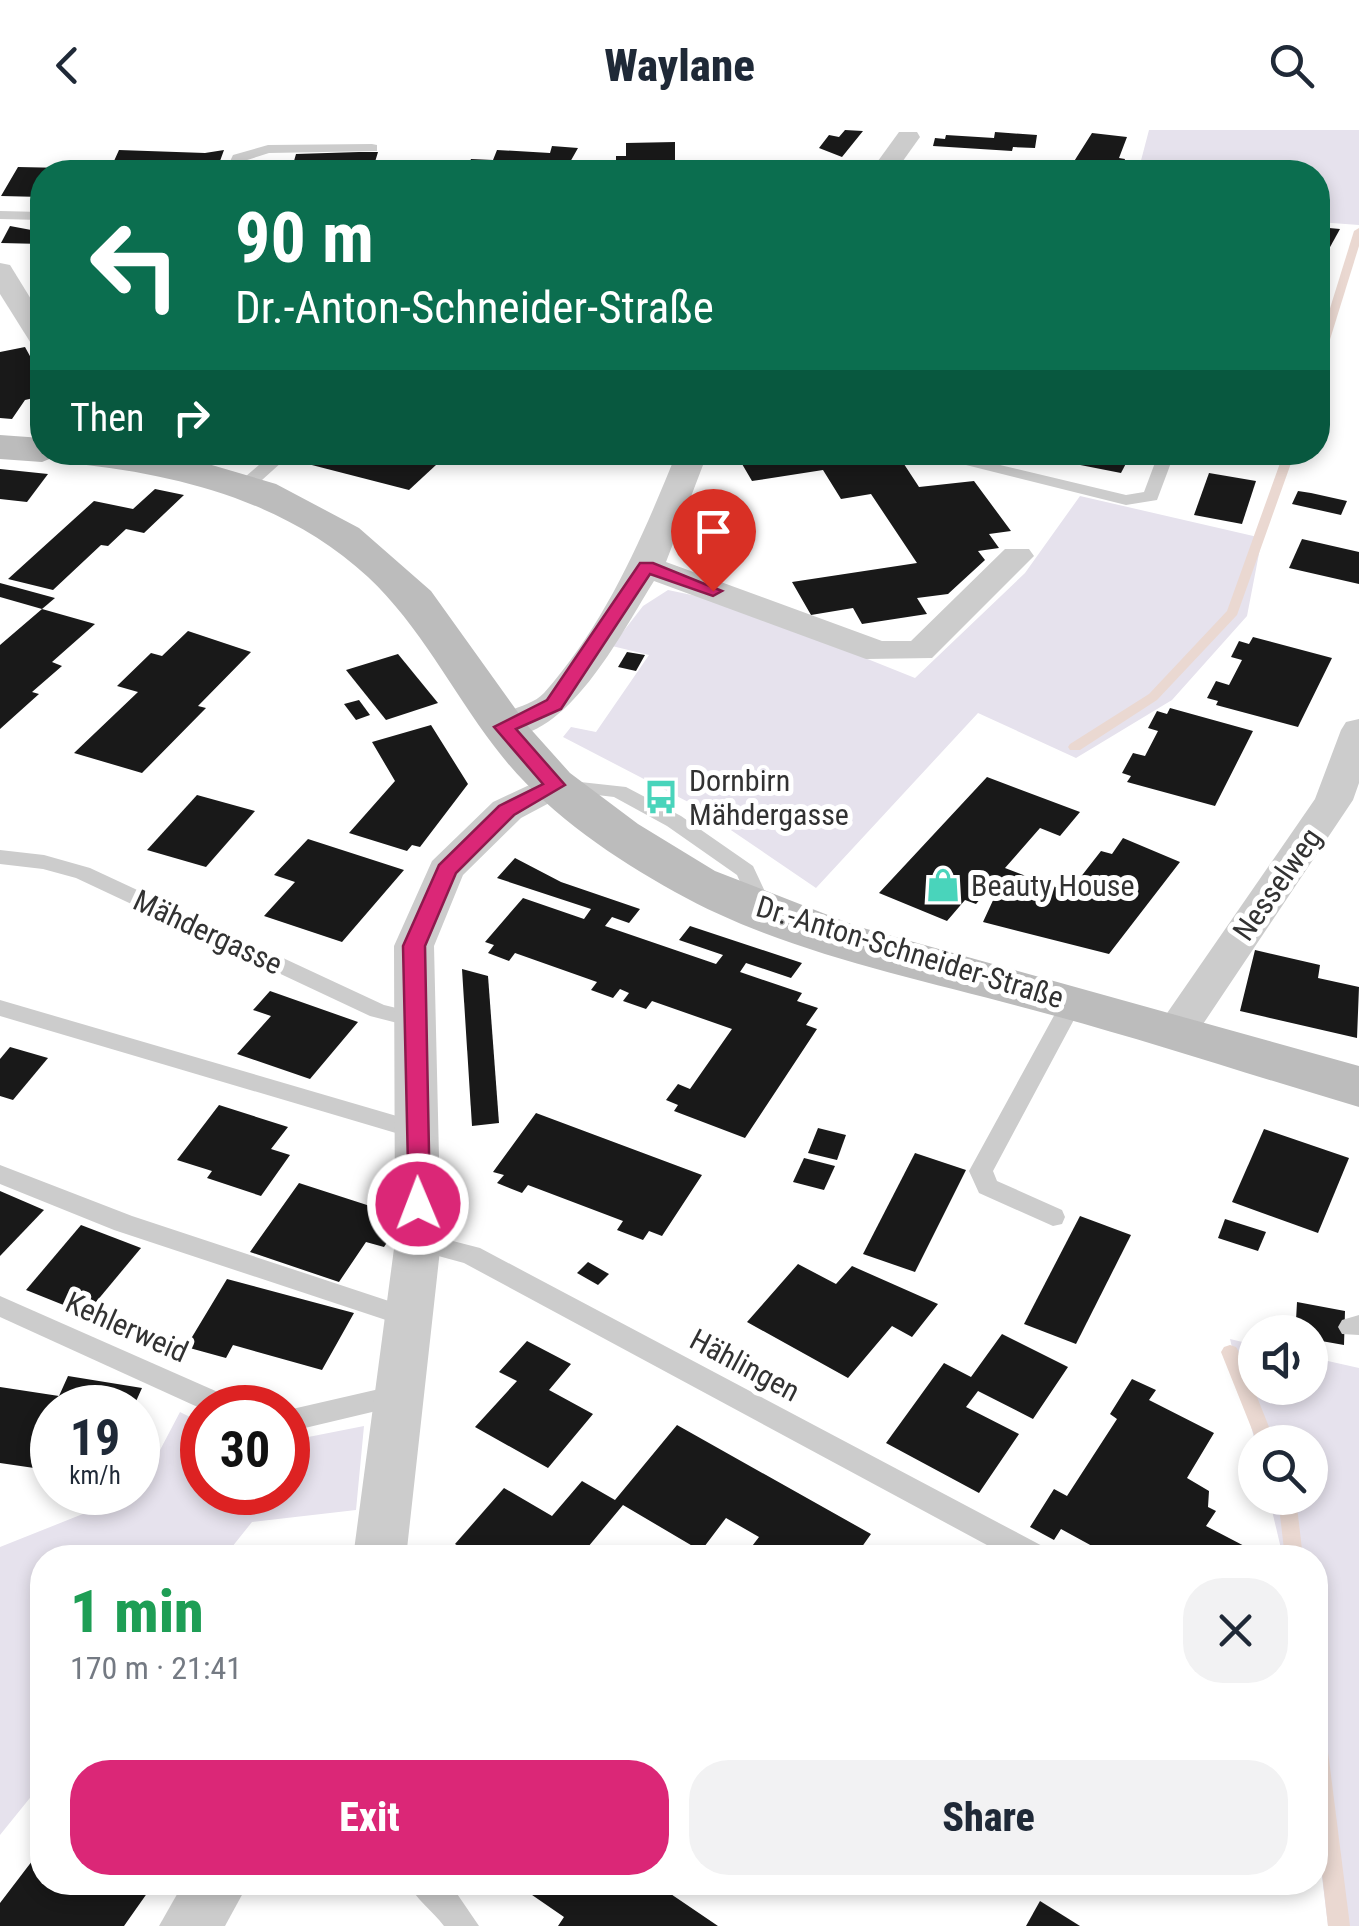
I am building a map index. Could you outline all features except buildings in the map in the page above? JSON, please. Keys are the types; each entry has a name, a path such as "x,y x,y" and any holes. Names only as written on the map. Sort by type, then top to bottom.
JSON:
{"main road":[{"path":"0,447 30,449"},
{"name":"Dr.-Anton-Schneider-Straße","path":"153,465 244,487 320,520 379,562 417,602 504,727 555,785 656,859 763,912 1178,1029 1359,1087"}],"street":[{"path":"891,160 908,138"},
{"path":"0,272 30,320"},
{"path":"504,727 554,704 646,566 688,465"},
{"path":"646,566 878,652 920,651 1016,556"},
{"name":"Nesselweg","path":"1178,1029 1334,800 1359,730"},
{"path":"381,1545 418,1240 414,946 446,870 506,810 555,785"},
{"path":"189,1926 211,1895"}],"lane":[{"path":"237,160 268,148 372,148"},
{"path":"0,215 30,216"},
{"path":"244,487 270,465"},
{"path":"977,465 1126,500 1151,496 1163,465"},
{"name":"Mähdergasse","path":"0,857 44,862 83,874 378,1011 413,1019"},
{"path":"1053,1217 988,1187 981,1172 1073,1002"},
{"path":"0,1008 416,1130"},
{"path":"0,1174 123,1223 410,1318"},
{"name":"Hählingen","path":"418,1240 471,1256 1014,1545"},
{"name":"Kehlerweid","path":"0,1306 180,1387"},
{"path":"310,1416 400,1394"},
{"path":"439,1895 462,1926"}],"shaded area":[{"path":"1149,130 1359,130 1359,225 1330,223 1330,160 1141,160"},
{"path":"1080,496 1262,538 1247,616 1172,700 1076,758 978,713 816,888 694,805 563,737 571,727 596,732 649,655 612,646 643,606 668,590 725,602 915,678 1025,573"},
{"path":"1230,1339 1238,1341 1238,1372"},
{"path":"1328,1361 1359,1368 1359,1926 1328,1926 1324,1895 1328,1895 1328,1545 1280,1545 1273,1515 1328,1515 1328,1425 1251,1425 1246,1405 1328,1405"},
{"path":"180,1412 180,1515 310,1515 310,1437 364,1426 356,1510 252,1522 234,1545 30,1545 30,1798 0,1835 0,1547 80,1515 160,1515 160,1450"}],"waterway":[{"path":"1330,324 1359,231"},
{"path":"1075,747 1153,697 1233,612 1285,465"},
{"path":"1230,1352 1259,1425"},
{"path":"1289,1515 1292,1545"},
{"path":"1328,1835 1339,1926"}],"place":[{"name":"Dornbirn Mähdergasse","path":"661,797"},
{"name":"Beauty House","path":"943,885"}],"route":[{"path":"418,1204 414,946 446,870 506,810 555,785 504,727 554,704 646,566 713,591"}]}
